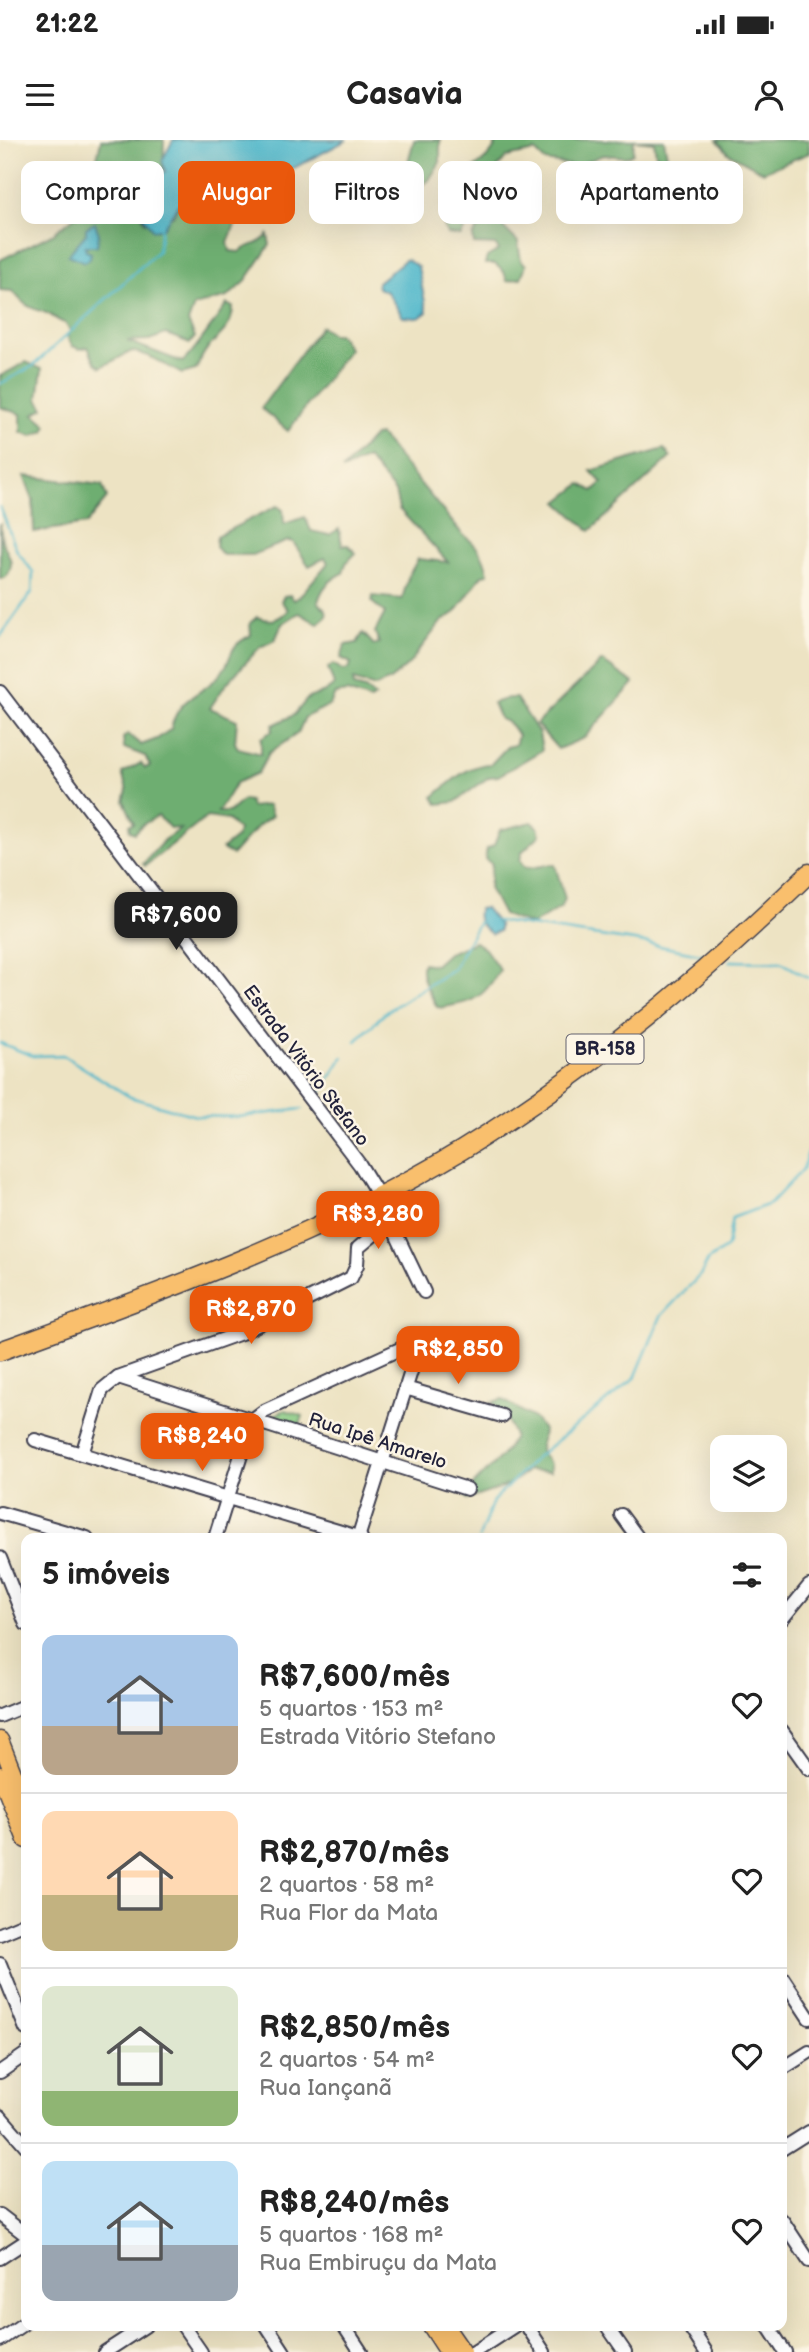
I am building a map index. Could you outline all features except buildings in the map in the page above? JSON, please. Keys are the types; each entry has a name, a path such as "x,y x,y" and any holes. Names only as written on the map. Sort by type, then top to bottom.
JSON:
{"highway":[{"name":"BR-158","path":"0,1350 187,1282 378,1196 462,1150 567,1078 660,1008 722,955 809,873"}],"main road":[{"path":"0,1740 21,1819"},
{"path":"12,1781 21,1797"},
{"path":"434,2331 448,2352"},
{"path":"448,2331 463,2352"}],"street":[{"name":"Estrada Vitório Stefano","path":"0,692 360,1166 378,1196 424,1292"},
{"path":"82,1454 102,1390 118,1377 241,1332 341,1284 355,1272 358,1248 390,1222"},
{"path":"217,1533 253,1420 264,1411 402,1348 411,1350 414,1362 361,1533"},
{"name":"Rua Ipê Amarelo","path":"118,1377 467,1489"},
{"path":"405,1388 502,1416"},
{"path":"35,1440 343,1533"},
{"path":"0,1513 61,1533"},
{"path":"621,1515 634,1533"},
{"path":"0,1558 21,1611"},
{"path":"787,1613 809,1586"},
{"path":"0,1716 21,1707"},
{"path":"787,1739 809,1769"},
{"path":"0,1934 21,1925"},
{"path":"0,1964 21,2016"},
{"path":"787,1989 809,2018"},
{"path":"787,2066 809,2052"},
{"path":"0,2072 21,2057"},
{"path":"0,2116 21,2140"},
{"path":"787,2146 808,2135"},
{"path":"0,2215 21,2231"},
{"path":"787,2228 809,2261"},
{"path":"0,2258 21,2244"},
{"path":"0,2340 21,2325"},
{"path":"105,2352 137,2331"},
{"path":"186,2331 201,2352"},
{"path":"270,2331 284,2352"},
{"path":"347,2331 361,2352"},
{"path":"474,2352 506,2331"},
{"path":"530,2331 544,2352"},
{"path":"610,2331 625,2352"},
{"path":"692,2331 706,2352"},
{"path":"771,2331 785,2352"}],"green space":[{"path":"101,140 164,140 163,161 96,161"},
{"path":"414,140 440,140 440,161 424,184 424,161 408,161"},
{"path":"497,140 634,140 633,153 626,157 603,155 588,161 545,161 535,151 507,157 503,161 483,161"},
{"path":"634,140 664,140 667,156 661,160 656,155 654,142"},
{"path":"717,140 809,140 809,153 763,172 728,153"},
{"path":"178,208 178,224 235,224 228,243 230,251 239,252 268,235 270,245 244,283 227,297 194,306 188,322 195,337 190,343 166,334 149,340 127,341 182,362 198,345 227,304 233,307 228,326 205,351 196,370 182,374 149,356 132,351 101,367 95,362 88,347 80,349 72,346 68,338 70,330 65,323 27,305 13,291 0,290 0,260 54,233 65,224 164,224 164,218 173,216"},
{"path":"444,224 467,224 461,236 447,234"},
{"path":"481,224 503,224 518,242 521,261 526,265 521,278 507,281 504,272 495,264 485,264 487,257 499,250 495,245 474,244 473,237"},
{"path":"321,326 332,334 339,334 349,349 288,431 261,408"},
{"path":"26,362 42,369 38,399 44,408 34,414 47,425 44,431 32,436 21,432 21,414 0,407 0,376"},
{"path":"380,435 476,547 485,562 488,574 482,575 456,612 441,622 408,665 390,680 375,687 353,680 354,686 365,689 375,697 370,700 347,692 335,694 330,705 305,717 298,733 269,753 258,773 236,783 218,812 229,812 243,800 249,801 251,807 268,805 272,816 258,826 232,855 222,849 236,838 238,830 228,820 207,817 145,866 143,864 165,839 181,829 170,828 158,816 142,825 135,833 130,831 129,825 134,823 124,801 127,790 122,773 141,763 145,768 150,766 145,756 124,748 123,738 128,734 141,745 157,739 171,729 180,708 215,680 237,644 251,635 250,623 257,617 270,620 281,616 288,610 281,601 284,596 290,595 294,600 299,597 328,563 325,558 309,566 293,542 288,541 252,555 223,555 216,547 217,536 277,506 283,510 284,524 305,517 311,531 329,535 339,529 342,545 348,545 356,553 346,563 343,573 330,581 322,592 318,602 326,610 327,616 318,624 299,613 282,624 275,640 260,647 226,684 210,708 237,720 235,743 238,748 261,754 261,738 272,731 273,725 294,715 308,698 325,692 334,685 328,668 333,664 343,670 349,669 351,663 341,658 345,645 357,643 363,633 374,645 379,643 375,632 385,613 372,602 373,596 402,599 409,575 418,559 448,562 399,509 395,492 367,458 342,470 374,436"},
{"path":"664,449 671,457 590,531 558,502 581,484 593,491 602,483 591,471"},
{"path":"24,476 102,485 107,498 86,524 34,532 33,500"},
{"path":"0,523 2,540 11,567 6,577 0,579"},
{"path":"602,661 634,683 584,738 558,749 536,724"},
{"path":"516,698 539,733 542,750 498,776 489,777 455,802 438,804 433,797 453,780 475,767 491,764 507,747 515,745 518,736 511,725 500,719 493,703"},
{"path":"532,822 538,827 540,835 522,852 520,860 524,867 528,868 555,865 565,899 561,907 532,925 503,915 489,888 492,864 485,859 487,849 494,845 500,830"},
{"path":"475,942 485,949 500,970 478,996 466,1002 437,1007 422,974 423,963 435,965 448,953"},
{"path":"502,1399 535,1419 543,1430 540,1451 550,1464 550,1472 528,1470 508,1484 468,1499 465,1496 468,1491 499,1458 514,1436 506,1417 492,1402"},
{"path":"285,1410 303,1416 298,1430 266,1419"}],"water":[{"path":"173,140 347,140 295,167 295,161 178,161 178,205 163,228 153,230 149,224 164,224 166,171 162,161"},
{"path":"95,224 99,234 97,246 85,246 86,251 91,253 90,259 85,262 68,255 86,234 86,228"},
{"path":"406,259 418,267 427,312 419,318 403,317 387,292 378,288 377,283"},
{"path":"485,908 499,925 499,931 491,934 480,923 477,916 479,909"}],"waterway":[{"path":"0,384 33,366 158,251 161,228"},
{"path":"0,507 17,551 33,572 32,592 0,637"},
{"path":"496,921 634,941 710,956"},
{"path":"356,1041 386,1012 453,969 479,922"},
{"path":"730,961 781,962 809,978"},
{"path":"0,1043 33,1056 63,1055 130,1097 196,1116 238,1117 302,1109"},
{"path":"315,1101 343,1057"},
{"path":"481,1533 493,1501 538,1456 635,1378 661,1316 701,1274 708,1260 727,1247 732,1218 770,1204 803,1169 809,1149"}]}
